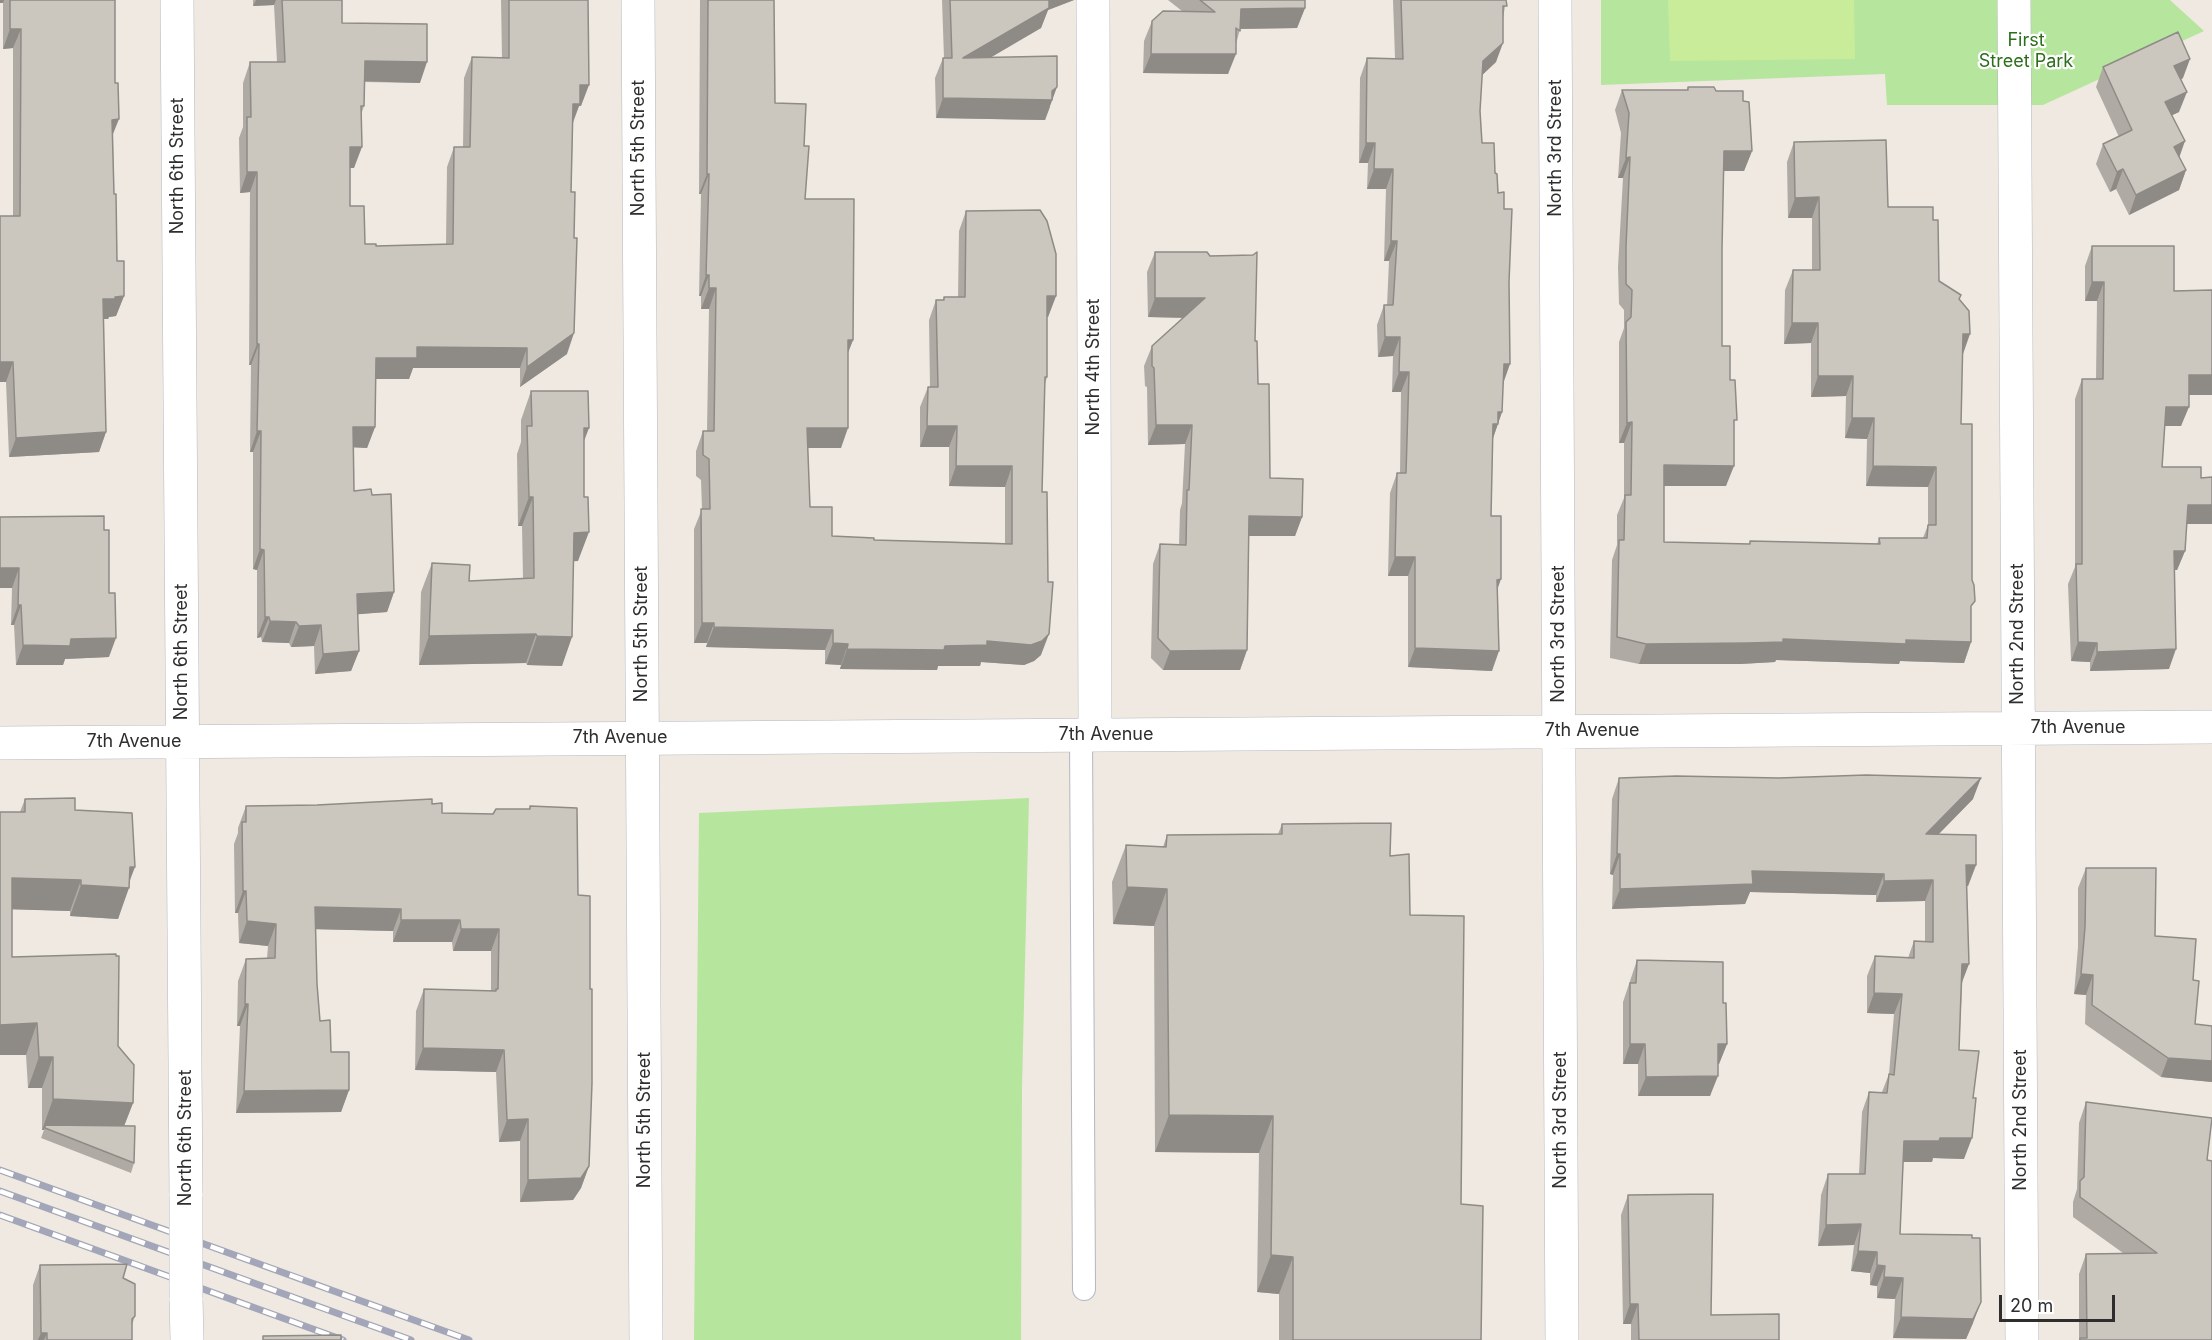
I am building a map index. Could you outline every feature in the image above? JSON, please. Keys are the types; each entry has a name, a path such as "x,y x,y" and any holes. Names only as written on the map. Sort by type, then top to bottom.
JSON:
{"street":[{"name":"North 6th Street","path":"177,0 187,1340"},
{"name":"North 5th Street","path":"638,0 646,1340"},
{"name":"North 4th Street","path":"1088,735 1093,0"},
{"name":"North 3rd Street","path":"1555,0 1562,1340"},
{"name":"North 2nd Street","path":"2014,0 2022,1340"},
{"name":"7th Avenue","path":"0,743 2212,727"}],"lane":[{"path":"1084,1289 1088,735"}],"green space":[{"name":"First Street Park","path":"1601,0 2170,0 2204,31 2043,105 1887,105 1885,74 1601,85"},
{"path":"1668,0 1854,0 1855,59 1670,61"},
{"path":"1029,798 1022,1087 1021,1340 694,1340 699,813"}],"building":[{"path":"10,0 115,0 115,83 118,83 119,119 112,120 114,194 116,194 117,261 124,261 124,296 103,299 106,432 16,438 13,362 0,362 0,216 20,216 21,29 10,29"},
{"path":"282,0 342,0 342,23 427,24 427,62 365,61 364,106 361,106 362,147 350,147 350,206 364,206 365,244 376,244 376,246 453,244 454,147 470,147 472,57 509,58 509,0 588,0 589,85 580,85 580,104 573,104 571,192 575,192 574,238 577,238 574,333 527,367 527,348 417,347 417,358 376,358 375,427 353,427 354,491 371,489 372,495 391,494 394,592 357,594 359,651 323,654 321,625 299,626 296,622 270,621 269,617 265,617 264,550 260,549 261,431 257,431 259,344 257,344 257,172 247,172 247,117 251,117 250,62 285,62"},
{"path":"708,0 774,0 775,103 806,104 804,146 809,146 805,199 854,199 853,340 848,340 848,428 807,428 810,507 832,507 832,536 874,538 874,540 1012,544 1012,466 956,466 957,426 927,426 928,387 938,387 936,300 944,300 944,297 965,297 966,211 1040,210 1047,221 1056,254 1056,296 1047,296 1047,377 1045,377 1042,492 1047,492 1048,582 1053,582 1049,634 1042,641 1031,645 987,641 987,645 945,646 944,650 847,649 848,644 833,643 833,630 714,627 714,623 702,623 701,509 710,509 709,459 703,455 703,431 714,431 716,288 709,288 709,275 706,275 709,174 707,174"},
{"path":"950,0 1049,0 1049,8 963,58 1057,56 1057,87 1052,91 1052,100 943,98 943,58 952,58"},
{"path":"1200,0 1305,0 1305,8 1241,9 1240,31 1236,28 1236,54 1151,54 1152,21 1163,11 1215,12"},
{"path":"1401,0 1506,0 1507,6 1503,6 1503,43 1483,61 1480,111 1482,143 1494,143 1498,193 1504,192 1504,209 1512,209 1509,282 1510,364 1504,364 1502,412 1498,412 1498,424 1493,424 1491,516 1501,516 1501,579 1497,580 1499,651 1415,648 1415,557 1395,557 1397,473 1406,473 1409,372 1399,372 1400,337 1385,337 1384,305 1393,305 1397,241 1391,241 1393,169 1374,169 1375,143 1366,143 1367,58 1403,59"},
{"path":"2178,32 2190,59 2174,66 2187,92 2165,102 2185,141 2174,147 2186,170 2136,195 2123,169 2117,172 2103,144 2132,130 2103,67"},
{"path":"1688,87 1714,87 1716,91 1743,91 1743,101 1749,102 1752,151 1724,151 1722,346 1730,346 1730,380 1735,380 1737,420 1734,420 1734,466 1664,465 1664,542 1880,544 1879,538 1927,538 1928,525 1936,525 1936,467 1873,466 1874,418 1852,418 1853,376 1818,376 1818,323 1792,323 1793,270 1820,270 1819,197 1795,198 1794,142 1886,140 1888,207 1933,207 1933,220 1938,220 1939,281 1961,295 1959,299 1969,311 1970,334 1963,334 1961,424 1972,424 1972,580 1975,601 1971,606 1971,642 1906,640 1906,644 1783,639 1783,642 1646,644 1617,637 1619,540 1624,540 1625,495 1631,495 1632,422 1627,423 1626,322 1631,317 1632,290 1626,284 1630,157 1626,158 1629,113 1622,90 1688,90"},
{"path":"2092,246 2174,246 2174,291 2212,290 2212,375 2189,375 2189,407 2166,407 2162,467 2201,467 2201,478 2212,477 2212,505 2188,505 2185,551 2174,551 2176,649 2097,652 2097,643 2078,642 2076,564 2082,564 2082,379 2103,379 2104,282 2092,282"},
{"path":"1155,252 1207,252 1210,256 1253,255 1257,252 1255,341 1257,341 1258,384 1269,384 1270,478 1303,479 1302,517 1249,516 1247,650 1170,651 1158,638 1160,544 1186,545 1192,425 1156,425 1152,346 1205,298 1155,298"},
{"path":"531,391 588,391 589,428 584,428 584,497 588,497 589,532 574,533 572,637 537,636 536,634 429,636 432,563 470,565 469,581 534,578 533,497 529,497 527,426 532,426"},
{"path":"104,516 104,530 109,530 109,593 115,593 116,638 71,639 70,646 23,645 21,605 18,605 19,568 0,568 0,517"},
{"path":"1866,775 1981,778 1926,834 1976,835 1976,865 1966,865 1969,964 1962,964 1959,1050 1979,1051 1973,1098 1976,1098 1972,1138 1904,1141 1900,1234 1972,1235 1972,1238 1980,1238 1981,1302 1973,1319 1901,1317 1903,1278 1884,1277 1885,1266 1877,1265 1877,1252 1858,1251 1861,1224 1826,1225 1828,1174 1865,1174 1869,1092 1887,1093 1889,1074 1894,1075 1902,994 1874,993 1875,956 1914,958 1914,941 1933,942 1933,880 1884,881 1884,874 1752,871 1753,884 1620,889 1620,854 1617,854 1619,778 1676,776 1779,778"},
{"path":"75,798 75,810 132,813 135,867 130,867 129,888 81,885 81,880 12,878 12,957 116,954 119,956 118,1046 134,1065 133,1103 53,1099 53,1057 39,1057 37,1023 0,1025 0,812 25,812 25,799"},
{"path":"432,799 432,804 442,803 442,813 493,814 496,809 530,809 530,806 577,808 578,895 590,896 590,989 592,989 589,1166 581,1178 528,1180 528,1119 507,1120 504,1050 423,1048 424,989 496,991 498,989 499,929 461,929 460,920 401,920 401,909 315,907 320,1021 330,1020 331,1052 349,1052 349,1090 244,1091 248,1004 245,1004 246,959 275,958 276,924 247,921 246,891 243,891 242,822 246,822 246,806"},
{"path":"1391,823 1390,856 1409,854 1410,915 1464,916 1461,1204 1483,1206 1481,1340 1293,1340 1293,1257 1271,1255 1273,1116 1169,1115 1167,889 1127,887 1126,845 1166,847 1167,835 1282,834 1282,824"},
{"path":"2086,868 2156,868 2155,936 2196,939 2193,980 2199,981 2195,1024 2212,1026 2212,1061 2168,1058 2092,1005 2093,975 2081,974"},
{"path":"1637,960 1723,962 1723,1003 1726,1003 1727,1044 1718,1044 1718,1076 1646,1077 1645,1044 1630,1044 1630,983 1636,983"},
{"path":"2086,1102 2212,1118 2207,1160 2212,1161 2212,1340 2080,1340 2080,1338 2087,1338 2086,1254 2157,1253 2080,1197 2080,1181 2084,1177"},
{"path":"45,1125 135,1126 134,1163 45,1128"},
{"path":"1713,1194 1711,1315 1779,1314 1779,1340 1639,1340 1638,1304 1630,1304 1628,1195"},
{"path":"127,1264 123,1278 135,1284 132,1340 47,1340 47,1333 41,1333 40,1265"},
{"path":"341,1335 341,1340 263,1340 263,1336"}],"railway":[{"path":"0,1170 469,1340"},
{"path":"0,1191 411,1340"},
{"path":"0,1215 343,1340"}]}
